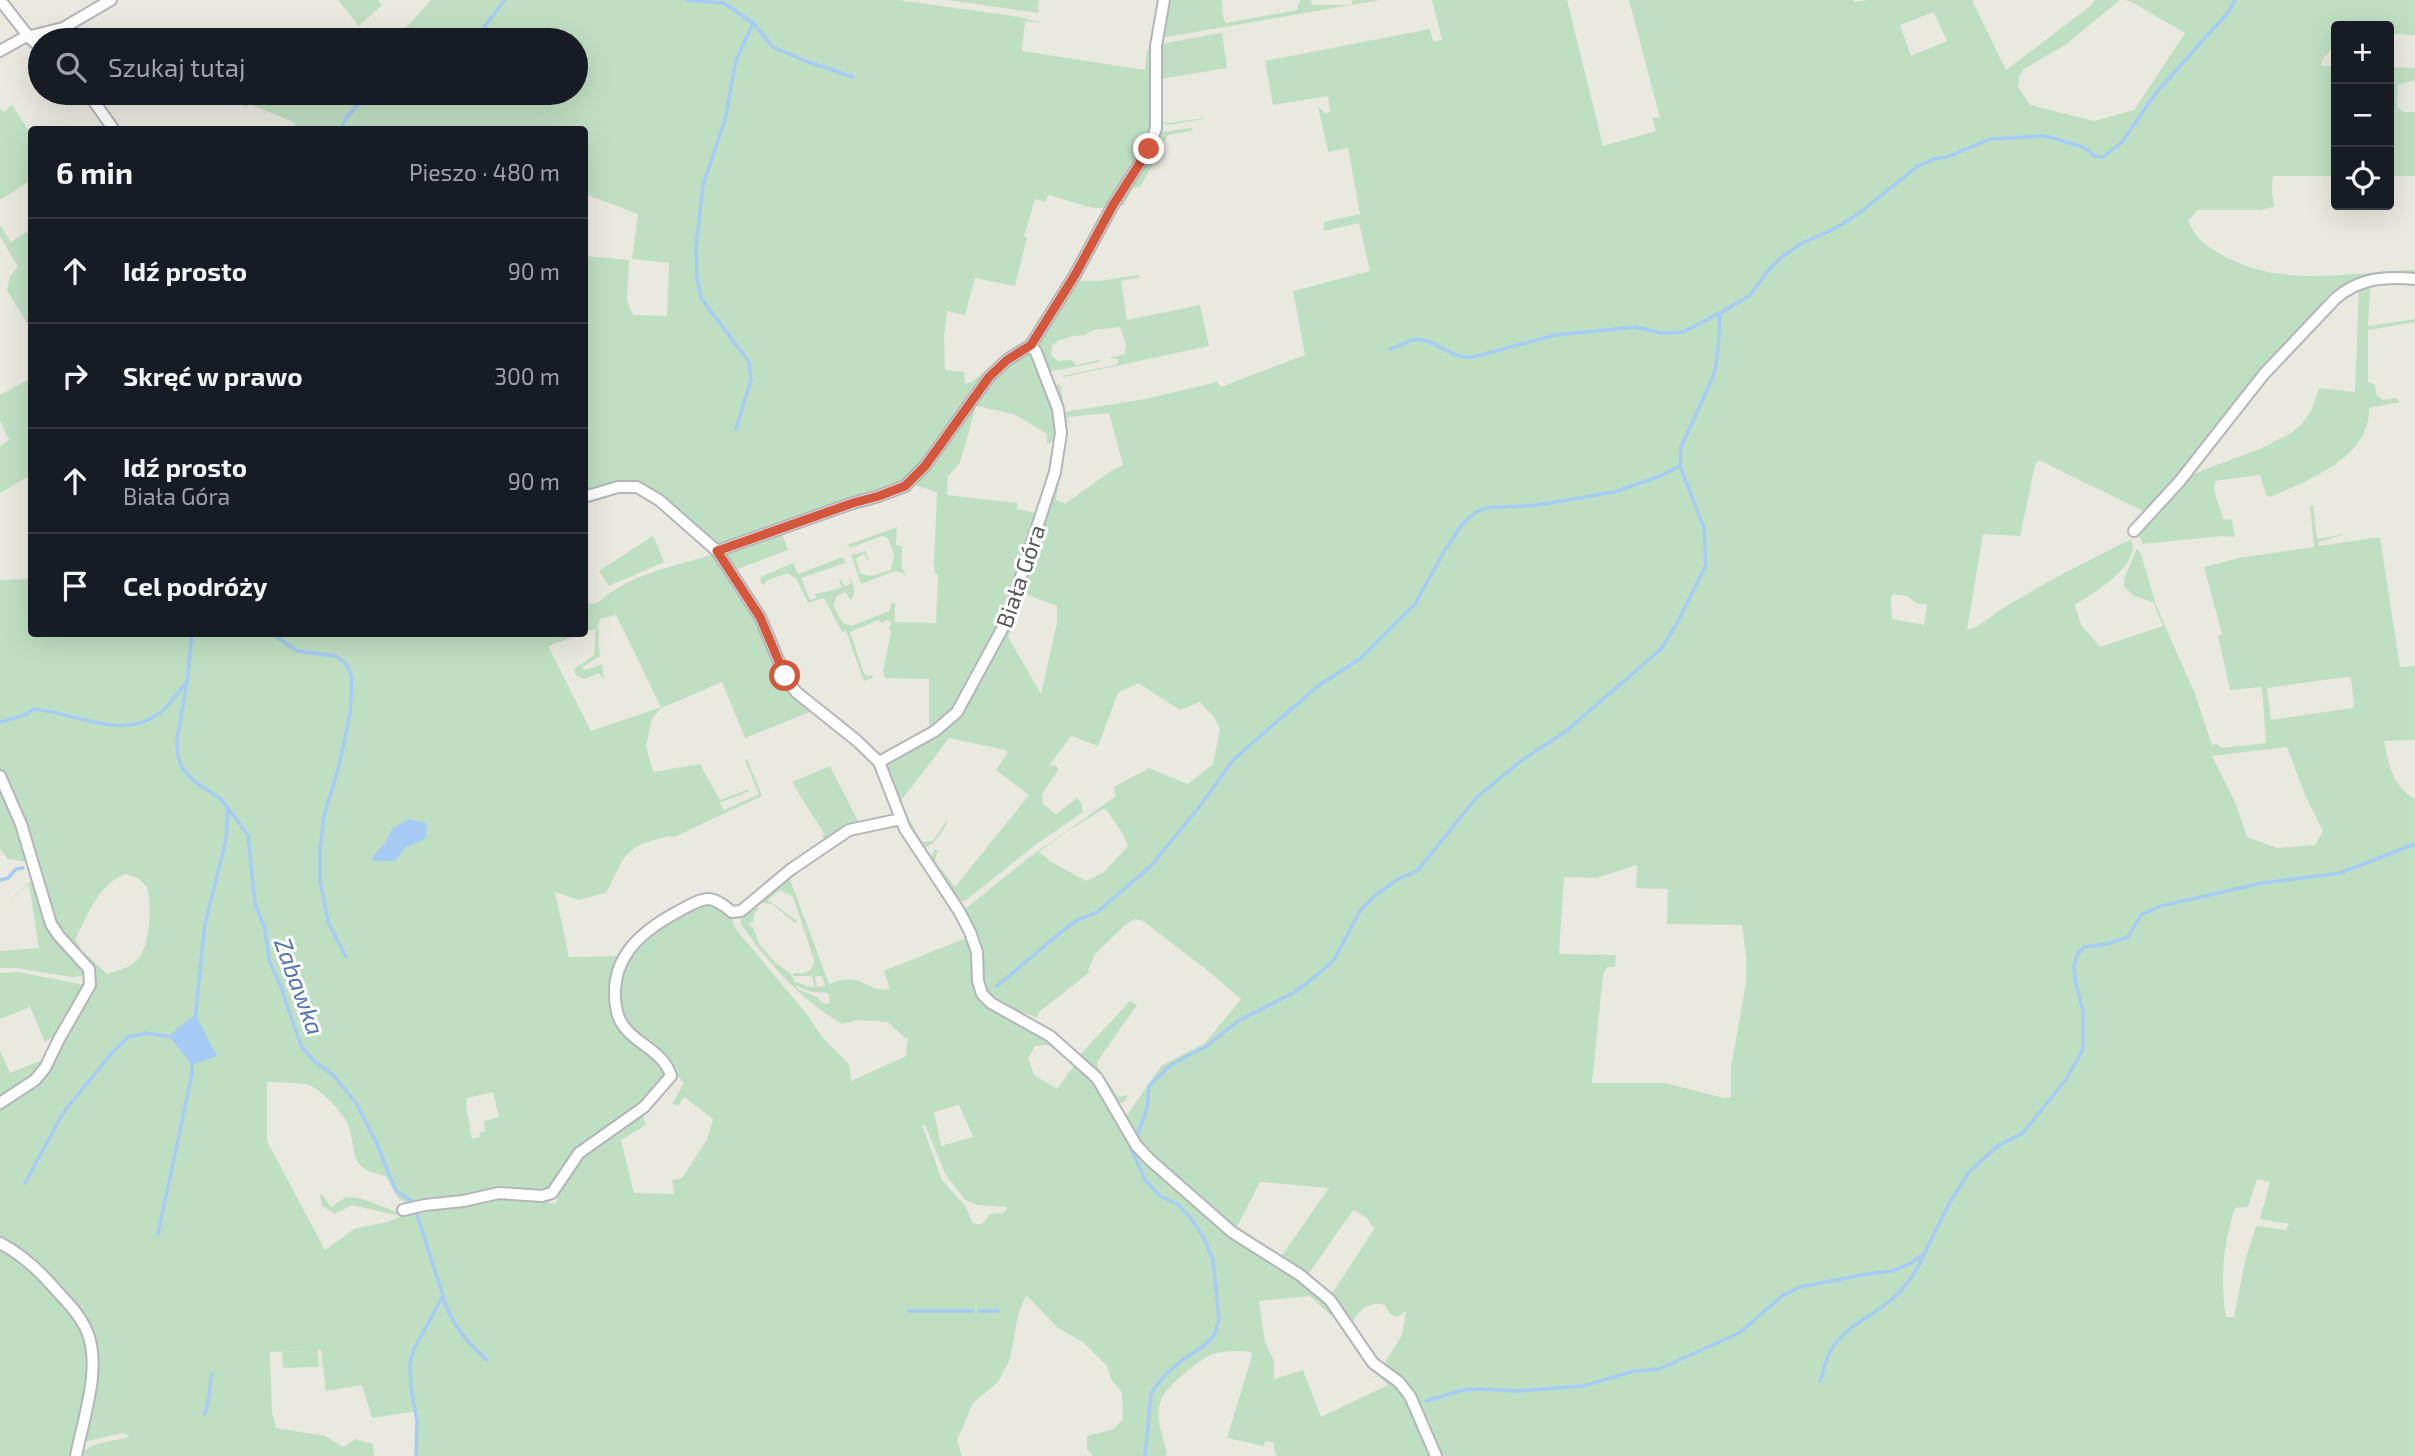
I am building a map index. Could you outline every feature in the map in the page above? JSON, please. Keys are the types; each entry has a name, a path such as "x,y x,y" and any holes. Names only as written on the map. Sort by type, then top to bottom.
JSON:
{"street":[{"path":"1,0 28,36"},
{"path":"63,28 111,0"},
{"path":"717,551 905,486 925,466 989,377 1007,360 1031,345 1075,275 1113,205 1143,161 1153,138 1156,115 1156,40 1164,0"},
{"path":"0,51 23,37 28,37"},
{"path":"96,105 111,126"},
{"path":"2134,531 2179,482 2264,374 2346,289 2362,282 2384,278 2415,279"},
{"name":"Biała Góra","path":"879,762 935,731 957,712 1007,620 1055,472 1061,433 1058,409 1031,345"},
{"path":"588,496 618,487 637,487 659,500 717,551 760,617 785,676 796,692 879,762 901,819 971,932 982,994 991,1003 1050,1036 1097,1077 1136,1145 1232,1232 1300,1275 1330,1300 1373,1363 1399,1382 1410,1395 1437,1456"},
{"path":"0,776 22,824 51,924 89,970 91,980 45,1069 35,1080 0,1103"},
{"path":"409,1209 499,1193 542,1196 552,1193 579,1153 644,1107 671,1076 665,1061 630,1033 618,1015 616,990 620,967 624,956 637,939 653,926 703,900 716,901 732,912 741,911 790,870 849,830 901,819"},
{"path":"0,1242 45,1276 72,1307 90,1337 90,1387 76,1456"}],"green space":[{"path":"338,0 378,0 382,5 359,26"},
{"path":"431,0 898,0 1020,17 1042,23 1025,21 1022,51 1145,70 1147,50 1152,52 1154,111 1151,134 1138,162 1105,208 1093,208 1049,195 1045,202 1035,199 1024,236 1027,238 1015,286 975,278 965,315 947,311 945,370 964,372 965,384 1017,347 1023,352 1030,352 1054,406 1057,440 1047,444 1047,434 1014,414 976,406 960,463 948,476 947,495 1017,503 1017,509 1039,514 1003,621 949,715 929,729 929,679 885,678 883,671 891,632 890,621 883,623 878,620 850,632 864,674 872,675 873,678 864,681 846,631 842,632 824,598 808,603 797,580 788,573 766,581 764,585 760,581 761,577 793,563 798,574 843,557 845,563 801,578 810,600 816,598 815,594 842,588 841,579 844,586 851,584 849,575 854,587 853,597 851,600 845,592 837,596 833,605 843,623 851,626 889,611 892,603 895,603 895,622 936,623 938,575 935,574 934,562 937,492 912,484 719,546 645,488 588,495 588,256 629,260 627,301 633,315 667,316 669,263 632,259 638,214 588,195 588,126 294,126 296,123 251,105 588,105 588,28 406,28"},
{"path":"948,0 1039,0 1038,13"},
{"path":"1166,0 1222,0 1226,23 1297,10 1300,0 1311,0 1312,5 1351,5 1166,37 1162,33"},
{"path":"1352,0 1380,0 1352,5"},
{"path":"1432,0 1567,0 1603,146 1656,131 1652,117 1660,118 1629,0 1972,0 2006,70 2095,0 2120,0 2065,45 2024,69 2019,77 2018,87 2030,105 2094,121 2134,110 2185,33 2124,0 2415,0 2415,35 2394,34 2394,21 2331,21 2331,50 2322,60 2321,66 2331,66 2331,176 2273,176 2274,207 2260,210 2198,210 2188,221 2196,235 2212,249 2241,264 2265,271 2314,276 2415,270 2415,276 2365,279 2332,292 2191,465 2150,511 2143,511 2039,460 2035,465 2020,536 1983,534 1967,630 1978,626 2051,580 2131,539 2133,549 2123,568 2104,586 2075,605 2081,625 2100,647 2163,626 2153,602 2134,596 2124,586 2124,579 2137,548 2156,605 2195,694 2212,745 2217,744 2222,748 2266,743 2262,687 2230,690 2218,636 2222,634 2204,567 2239,558 2314,547 2310,506 2313,505 2317,539 2346,534 2318,542 2319,546 2380,537 2400,667 2415,666 2415,740 2384,741 2396,781 2415,799 2415,1456 1441,1456 1408,1386 1382,1367 1402,1335 1406,1311 1397,1317 1390,1314 1385,1305 1369,1305 1360,1311 1351,1326 1332,1296 1280,1258 1329,1188 1260,1182 1236,1229 1145,1149 1142,1157 1207,1216 1245,1246 1297,1278 1320,1296 1341,1322 1310,1296 1259,1301 1265,1342 1274,1361 1274,1379 1303,1370 1321,1417 1388,1385 1380,1377 1393,1382 1410,1404 1432,1456 1276,1456 1273,1442 1265,1441 1264,1446 1227,1438 1252,1355 1251,1352 1237,1351 1212,1354 1184,1373 1165,1393 1160,1404 1159,1418 1166,1456 1093,1456 1087,1449 1087,1436 1114,1429 1123,1419 1122,1392 1112,1381 1107,1366 1083,1342 1058,1328 1026,1295 1018,1315 1010,1359 998,1382 973,1403 957,1440 962,1456 418,1456 418,1411 372,1418 362,1385 326,1391 321,1350 318,1350 319,1367 283,1368 282,1352 304,1351 270,1352 272,1412 276,1428 325,1436 344,1447 355,1439 373,1444 374,1456 79,1456 95,1445 130,1437 123,1433 83,1442 91,1400 86,1399 73,1456 0,1456 0,1245 27,1263 52,1286 82,1327 88,1342 93,1342 81,1314 56,1284 26,1257 0,1239 0,1105 37,1082 91,993 95,977 83,957 85,953 107,974 131,965 144,949 150,916 147,887 138,878 125,874 107,886 94,902 75,940 81,948 79,950 74,950 53,922 20,810 0,771 0,580 28,579 28,637 574,637 548,646 591,731 661,707 616,615 600,619 597,628 600,656 582,667 584,670 602,665 604,679 599,673 584,679 576,675 574,669 594,655 596,629 588,631 588,600 589,604 596,603 637,578 714,554 757,617 788,689 812,711 745,738 722,682 661,708 652,719 646,745 653,772 700,764 720,800 749,789 720,803 724,810 759,794 745,760 747,759 762,796 674,837 646,842 637,847 624,858 606,893 578,900 555,892 569,957 622,956 614,988 615,1012 627,1032 658,1058 667,1075 650,1100 577,1152 552,1188 539,1194 540,1200 555,1204 558,1198 556,1193 585,1151 641,1113 644,1113 646,1125 621,1140 634,1193 674,1194 672,1180 682,1178 707,1140 713,1119 684,1097 678,1106 672,1104 684,1083 665,1057 629,1026 619,1002 623,972 638,942 655,928 696,905 711,903 731,915 735,928 809,1017 821,1036 849,1064 851,1081 906,1056 908,1035 906,1039 888,1022 858,1020 842,1024 813,1004 786,980 741,924 742,915 753,905 759,909 754,914 753,922 748,924 754,929 759,944 775,962 791,974 795,983 810,987 825,986 822,976 815,978 817,985 814,986 812,976 793,976 793,973 810,970 814,960 793,897 780,890 768,900 797,921 795,923 772,904 763,903 762,897 795,870 798,873 790,879 829,984 849,979 882,990 890,989 884,971 966,938 949,905 954,907 970,936 979,994 984,1003 1032,1027 1054,1042 1093,1079 1117,1114 1127,1115 1161,1066 1205,1043 1241,999 1143,921 1135,919 1095,954 1088,970 1090,972 1039,1012 1037,1018 1001,1005 985,993 980,978 976,935 965,909 1027,859 1116,796 1114,787 1149,768 1188,784 1213,764 1220,729 1214,717 1200,702 1180,710 1138,683 1118,693 1098,746 1071,736 1049,766 1055,765 1059,769 1042,794 1043,804 1056,814 1077,798 1081,802 1083,812 1035,845 965,901 958,901 931,860 934,850 938,850 935,861 955,887 1029,795 996,770 1008,753 1006,750 949,738 901,801 922,842 933,841 947,820 939,836 926,847 912,835 886,773 887,763 893,757 943,730 965,705 995,654 1017,604 1020,606 1008,637 1041,694 1057,623 1057,606 1020,592 1031,558 1042,536 1065,437 1056,500 1065,504 1123,465 1109,413 1067,417 1071,422 1068,422 1063,417 1056,385 1060,384 1065,412 1145,399 1217,382 1221,387 1305,355 1293,291 1370,271 1359,223 1324,231 1324,222 1360,214 1348,148 1328,152 1318,106 1325,113 1330,112 1328,96 1273,105 1265,61 1430,29 1433,41 1442,40","holes":["1934,12 1947,41 1911,56 1900,25","1894,594 1907,596 1918,604 1927,604 1924,625 1892,619 1891,597","2351,677 2354,707 2271,720 2267,688","2287,747 2305,795 2323,831 2315,845 2277,848 2247,837 2236,804 2212,756","1106,809 1123,834 1128,846 1104,872 1086,881 1039,852","1637,865 1636,888 1668,889 1667,924 1742,925 1746,983 1731,1067 1731,1097 1724,1098 1665,1083 1592,1083 1603,975 1607,967 1615,967 1616,955 1559,954 1564,877 1596,878","795,983 802,989 828,993 830,1003 824,1004 817,997 798,989","1047,1045 1058,1049 1075,1064 1057,1089 1034,1075 1028,1058 1035,1046","267,1082 296,1083 315,1088 338,1109 346,1121 359,1164 373,1173 386,1176 398,1198 409,1204 408,1213 388,1222 354,1229 325,1250 267,1141","493,1092 499,1117 484,1121 485,1131 479,1133 480,1137 472,1139 467,1098","959,1105 973,1137 941,1146 934,1112","922,1125 925,1125 945,1173 965,1200 978,1205 1007,1207 1004,1213 990,1214 981,1224 975,1224 966,1207 942,1180","2257,1179 2270,1182 2260,1219 2289,1224 2286,1230 2256,1226 2245,1261 2234,1317 2226,1317 2223,1289 2225,1249 2235,1208 2248,1207","1353,1210 1367,1218 1374,1229 1331,1295 1311,1277 1310,1272"]},
{"path":"1269,24 1222,33 1227,68 1161,79 1163,121 1168,123 1204,119 1167,125 1160,121 1161,44"},
{"path":"2394,67 2415,68 2415,80 2398,85 2397,107 2403,112 2415,112 2415,176 2394,176"},
{"path":"12,105 28,129 28,182 0,200 0,108 3,112"},
{"path":"1191,128 1194,130 1168,135 1140,187 1133,188 1123,206 1119,203 1158,136 1162,132"},
{"path":"0,225 11,242 28,231 28,325 7,290 10,276 18,267 0,236"},
{"path":"1140,277 1121,281 1127,320 1200,305 1209,346 1062,376 1118,364 1118,359 1109,358 1125,354 1126,345 1120,327 1094,330 1085,335 1058,341 1052,346 1051,355 1058,361 1072,360 1076,365 1100,360 1099,362 1048,372 1040,352 1042,337 1075,281 1099,281"},
{"path":"2377,281 2381,285 2377,283 2370,287 2368,326 2415,319 2415,322 2368,330 2368,382 2375,384 2376,395 2383,400 2396,398 2400,402 2369,408 2367,425 2360,440 2348,453 2318,475 2270,497 2266,495 2260,475 2215,481 2216,496 2223,519 2232,520 2235,537 2143,544 2138,534 2188,476 2262,448 2291,433 2311,411 2319,388 2355,392 2359,286"},
{"path":"28,380 28,477 0,493 0,446 9,440 0,421 0,395"},
{"path":"897,527 896,545 902,546 902,568 907,575 895,571 861,584 851,555 866,551 869,560 864,553 856,559 860,573 865,575 891,570 894,555 888,538 882,536 850,548 847,545"},
{"path":"781,531 788,550 735,570 758,604 756,605 725,555 726,552"},
{"path":"653,536 664,562 609,586 599,571"},
{"path":"830,766 858,821 877,820 883,815 883,819 826,841 792,782"},
{"path":"0,782 13,809 27,862 8,859 0,849"},
{"path":"33,879 47,918 85,970 85,976 71,977 0,968 0,951 39,948 29,884 4,905"},
{"path":"18,972 85,985 60,1032 45,1042 30,1007 0,1019 0,973"},
{"path":"1130,1001 1137,1005 1097,1062 1118,1097 1129,1095 1124,1102 1119,1103 1080,1055"},
{"path":"0,1050 10,1073 42,1060 48,1051 40,1070 0,1099"},
{"path":"322,1194 331,1207 351,1197 402,1213 395,1215 352,1205 335,1214 322,1206"}],"water":[{"path":"408,819 427,823 426,838 405,848 395,861 373,861 372,858 385,843 392,829"},
{"path":"195,1014 217,1056 192,1065 169,1036"}],"waterway":[{"name":"Zabawka","path":"483,28 505,0"},
{"path":"687,0 724,3 753,23 773,47 853,77"},
{"path":"1137,1135 1147,1109 1149,1086 1172,1064 1207,1046 1238,1021 1295,992 1317,975 1334,960 1360,911 1398,879 1417,871 1477,797 1521,761 1565,732 1661,649 1706,565 1704,528 1680,466 1681,447 1714,375 1720,313 1750,295 1783,256 1858,214 1918,166 1934,159 1947,157 1990,139 2042,136 2085,148 2094,156 2103,157 2122,142 2155,94 2230,10 2235,0"},
{"path":"736,429 751,380 749,362 701,298 696,247 703,185 725,120 736,60 753,23"},
{"name":"Zabawka","path":"343,126 357,105"},
{"path":"1391,349 1412,340 1420,340 1428,341 1456,355 1473,357 1555,335 1636,327 1661,333 1683,332 1720,313"},
{"path":"997,986 1066,928 1097,912 1150,867 1200,806 1233,760 1318,686 1361,658 1415,604 1445,550 1463,523 1476,512 1486,508 1538,505 1614,492 1680,466"},
{"name":"Zabawka","path":"192,637 177,740 182,768 194,781 221,799 248,835 255,904 265,929 269,960 301,1046 315,1062 333,1075 356,1103 377,1144 396,1191 413,1202 443,1296 414,1349 410,1363 417,1421 416,1456"},
{"path":"276,637 297,651 336,656 348,666 352,679 350,713 339,766 324,816 320,850 320,880 328,922 346,957"},
{"path":"0,722 25,715 34,709 99,723 131,725 146,721 161,712 186,683"},
{"path":"195,1019 205,924 226,840 228,810"},
{"path":"1426,1401 1463,1390 1517,1391 1583,1386 1634,1371 1659,1369 1739,1333 1782,1296 1800,1287 1892,1271 1910,1264 1924,1254 1950,1202 1969,1172 1999,1145 2023,1133 2067,1078 2083,1049 2083,1011 2074,966 2077,955 2084,947 2107,944 2128,937 2141,915 2161,906 2262,883 2340,873 2415,844"},
{"path":"0,880 8,878 16,869 23,868"},
{"path":"25,1183 63,1113 128,1037 146,1033 173,1037"},
{"path":"158,1234 192,1074 192,1061"},
{"path":"1131,1148 1145,1180 1160,1196 1177,1204 1203,1236 1213,1260 1219,1319 1214,1336 1164,1376 1151,1393 1145,1456"},
{"path":"1820,1381 1829,1353 1837,1342 1851,1328 1895,1296 1913,1275 1923,1257"},
{"path":"443,1297 460,1332 487,1360"},
{"path":"909,1311 973,1311"},
{"path":"979,1311 998,1311"},
{"path":"205,1414 211,1375"}],"route":[{"path":"785,676 760,617 717,551 905,486 925,466 989,377 1007,360 1031,345 1149,149"}]}
